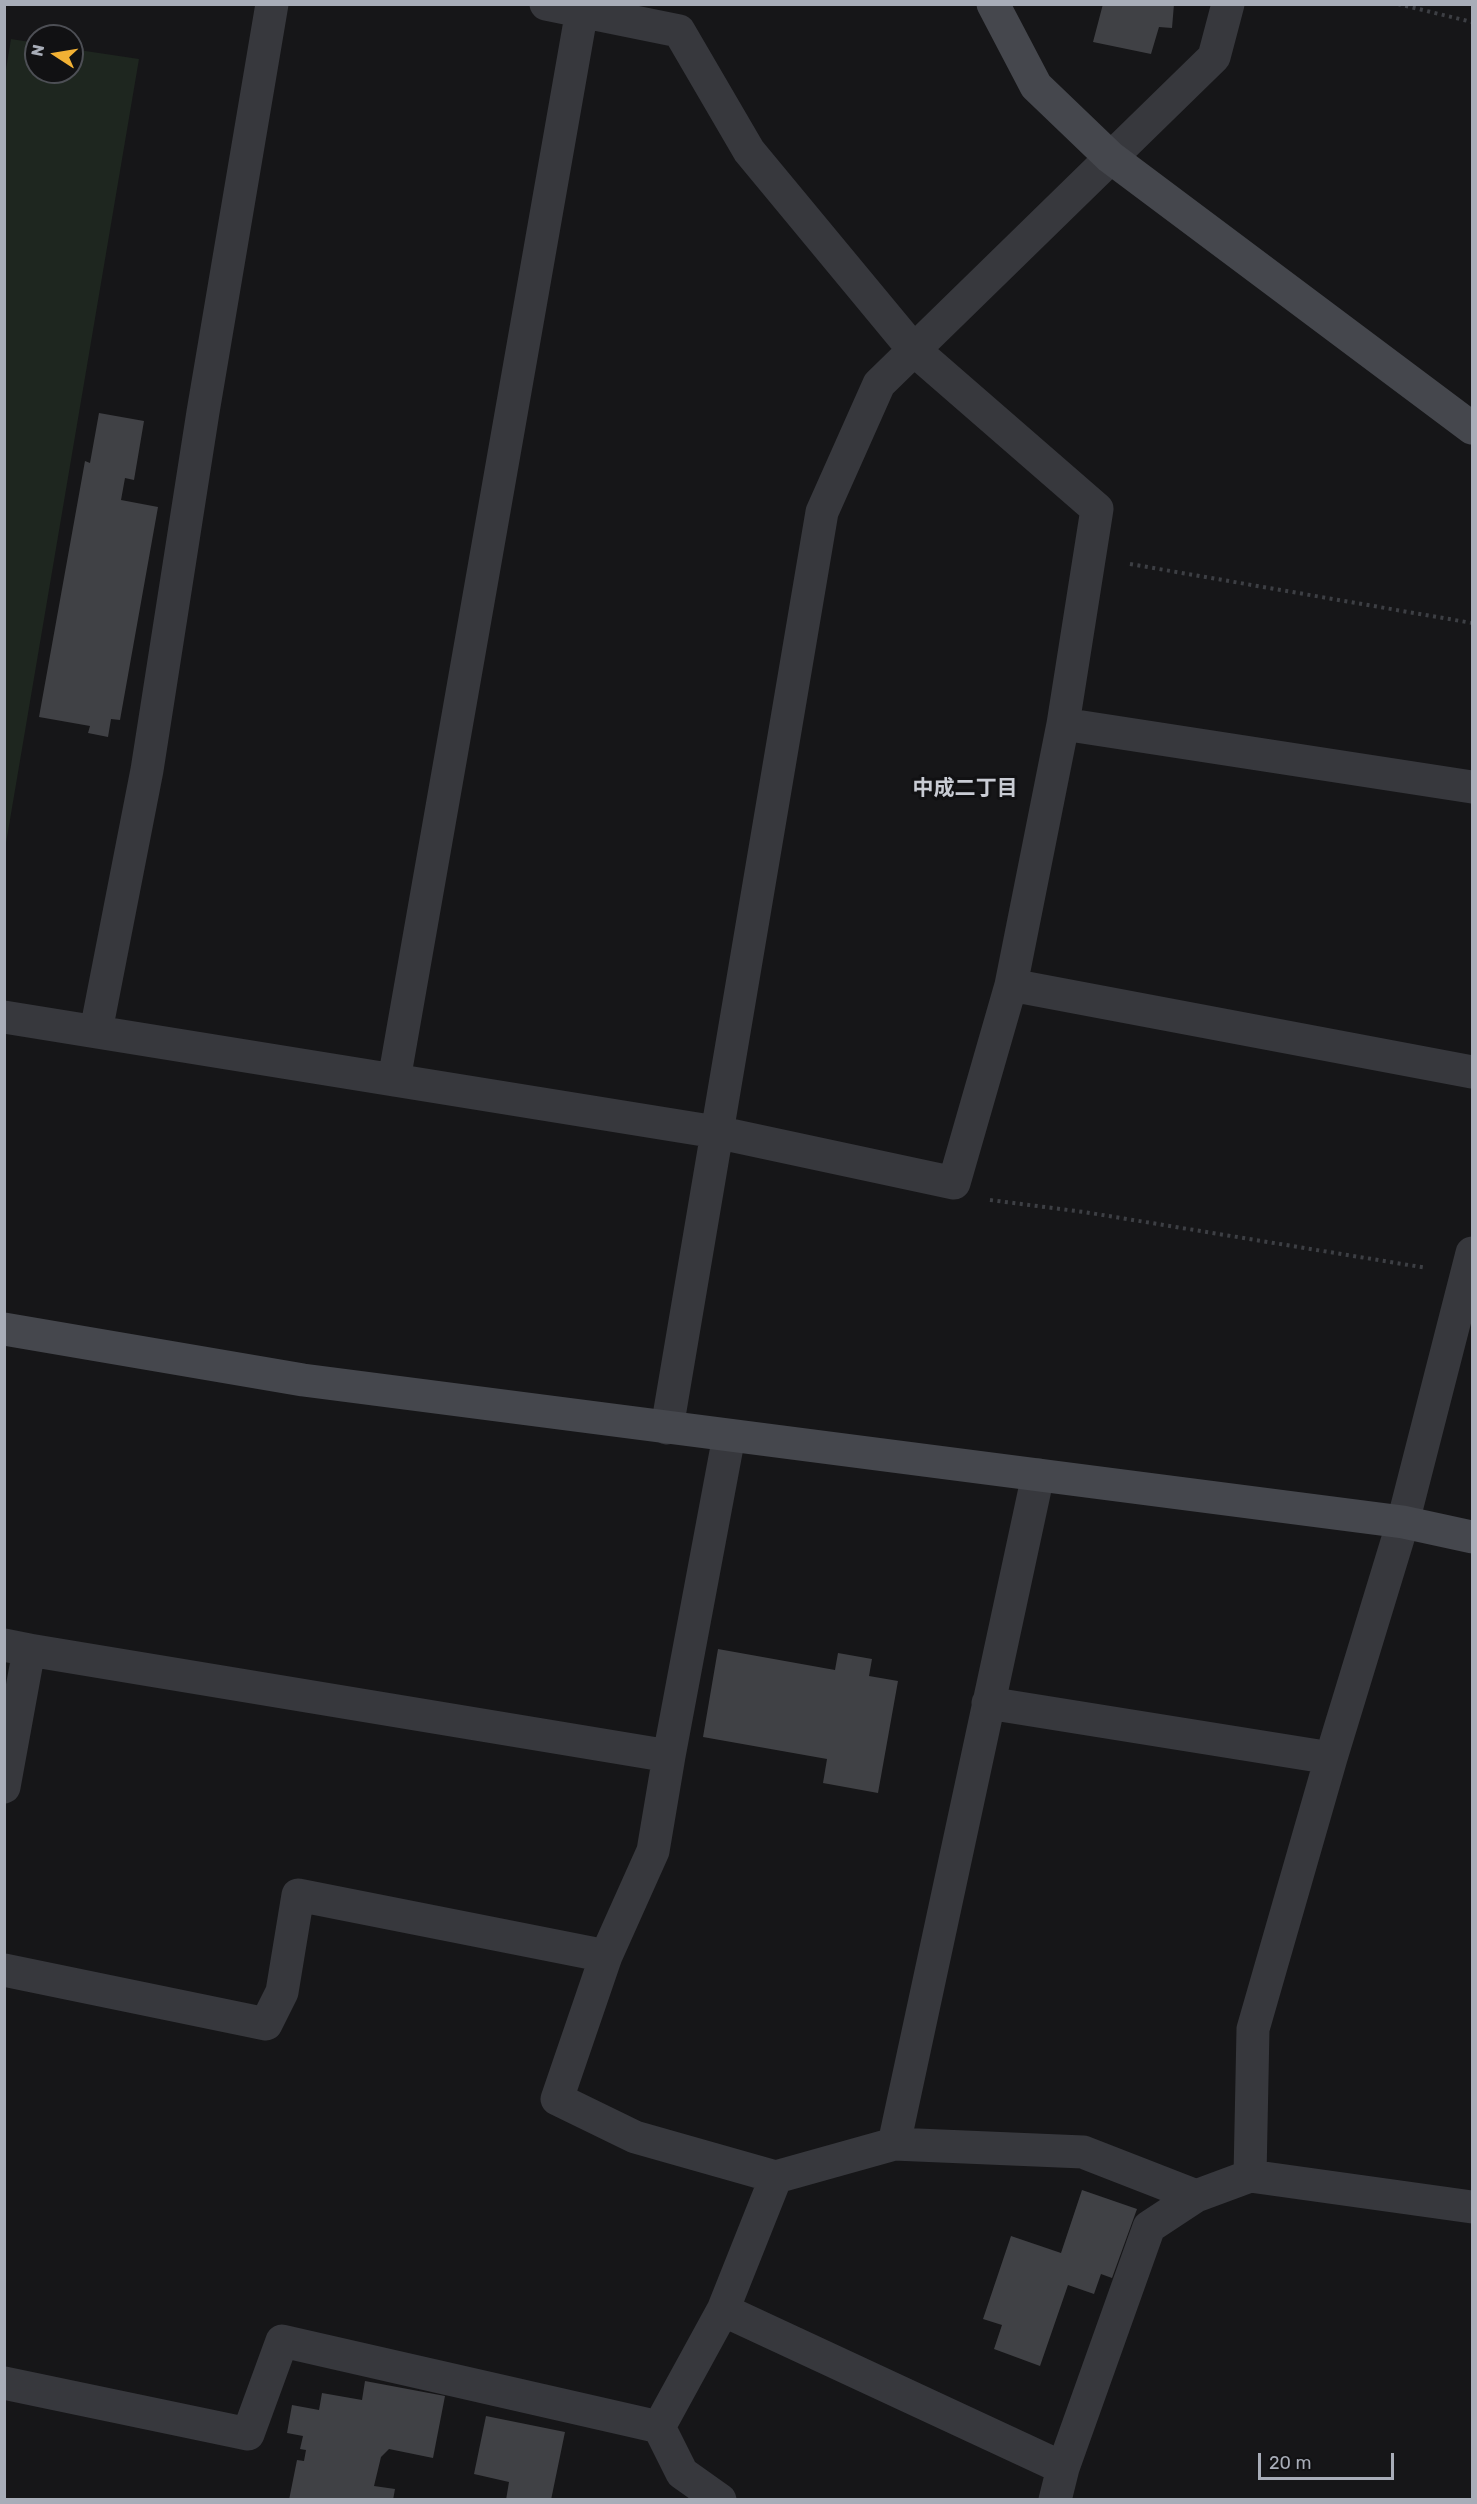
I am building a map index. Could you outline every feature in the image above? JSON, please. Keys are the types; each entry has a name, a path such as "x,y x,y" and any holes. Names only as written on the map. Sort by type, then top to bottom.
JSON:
{"street":[{"path":"96,1031 147,770 205,401 272,4"},
{"path":"4,1017 716,1132 954,1183 1011,985 1062,724 1097,509 913,349 749,151 679,31 546,4"},
{"path":"993,4 1036,86 1110,157 1473,428"},
{"path":"667,1428 822,512 879,384 1214,57 1228,4"},
{"path":"394,1080 582,10"},
{"path":"1062,724 1473,787"},
{"path":"1011,985 1473,1072"},
{"path":"1250,2176 1253,2029 1331,1758 1403,1522 1470,1263"},
{"path":"4,1329 303,1380 1403,1522 1473,1537"},
{"path":"729,1436 653,1851 606,1956 557,2100 634,2137 776,2176 894,2144 1083,2152 1196,2196"},
{"path":"894,2144 1038,1475"},
{"path":"4,1787 17,1647 669,1756"},
{"path":"988,1703 1331,1758"},
{"path":"4,1970 266,2024 282,1992 298,1895 606,1956"},
{"path":"659,2427 723,2310 776,2176"},
{"path":"1055,2499 1063,2468 1149,2227 1196,2196 1250,2176 1473,2207"},
{"path":"723,2310 1063,2468"},
{"path":"4,2383 248,2434 282,2341 659,2427"},
{"path":"659,2427 682,2473 720,2499"}],"path":[{"path":"1398,4 1473,22"},
{"path":"1090,557 1280,592 1473,623"},
{"path":"954,1183 981,1199 1470,1263"}],"shaded area":[{"path":"11,39 24,41 24,84 84,84 84,51 139,59 5,849 4,81"}],"building":[{"path":"1103,4 1174,4 1172,28 1159,27 1151,54 1093,42"},
{"path":"99,413 144,421 134,480 125,478 121,500 158,507 120,720 111,719 108,737 88,733 90,726 39,717 85,461 90,463"},
{"path":"718,1649 835,1670 838,1653 872,1659 869,1676 898,1681 878,1793 823,1783 827,1759 703,1737"},
{"path":"1082,2190 1137,2209 1112,2278 1101,2274 1094,2294 1068,2285 1040,2366 994,2349 1002,2325 983,2319 1011,2236 1061,2253"},
{"path":"365,2381 445,2396 433,2458 389,2449 381,2457 374,2486 395,2489 393,2500 289,2500 297,2460 304,2461 306,2450 300,2449 303,2436 287,2433 292,2405 319,2410 322,2393 362,2400"},
{"path":"486,2416 565,2432 551,2500 506,2500 509,2482 474,2474"}],"district":[{"name":"中成二丁目","path":"965,789"}]}
